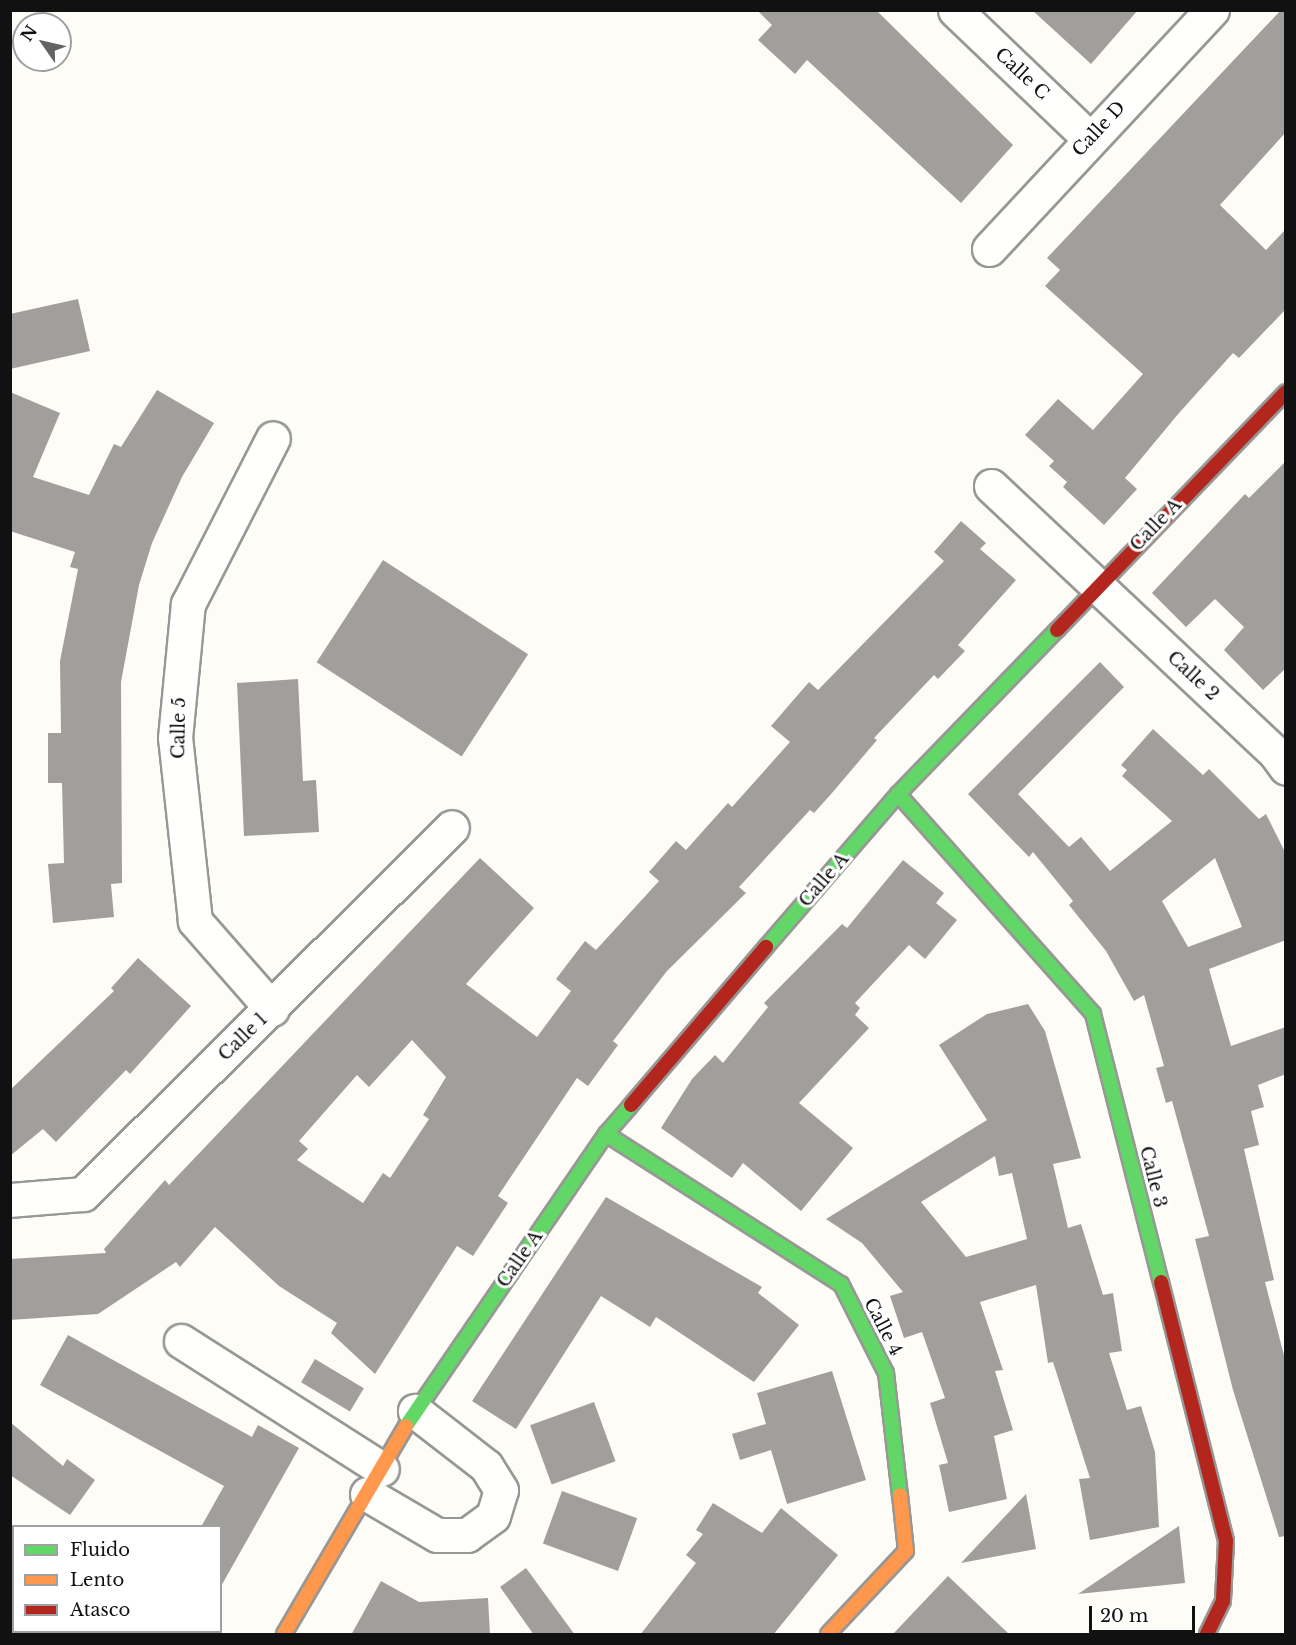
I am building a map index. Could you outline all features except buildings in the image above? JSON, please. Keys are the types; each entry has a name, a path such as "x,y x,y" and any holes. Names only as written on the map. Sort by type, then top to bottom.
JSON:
{"street":[{"name":"Calle C","path":"955,10 1089,138"},
{"name":"Calle D","path":"989,249 1089,138 1212,10"},
{"name":"Calle A","path":"284,1635 415,1411 606,1134 898,794 1286,392"},
{"name":"Calle 5","path":"272,1009 195,921 176,738 189,604 273,438"},
{"name":"Calle 2","path":"991,486 1276,754 1286,768"},
{"name":"Calle 3","path":"898,794 1093,1014 1226,1541 1223,1601 1207,1635"},
{"name":"Calle 1","path":"10,1200 83,1194 272,1009 452,827"},
{"name":"Calle 4","path":"606,1134 841,1284 886,1373 906,1551 828,1635"},
{"path":"181,1341 375,1481 437,1535 467,1535 493,1516 501,1490 486,1466 415,1411"}],"traffic: fast":[{"path":"766,947 898,794 1057,630"},
{"path":"898,794 1093,1014 1161,1282"},
{"path":"406,1426 606,1134 631,1105"},
{"path":"606,1134 841,1284 886,1373 900,1495"}],"traffic: slow":[{"path":"284,1634 406,1426"},
{"path":"828,1634 906,1551 900,1495"}],"traffic: jam":[{"path":"1057,630 1286,392"},
{"path":"631,1105 766,947"},
{"path":"1161,1282 1226,1541 1223,1601 1207,1634"}]}
